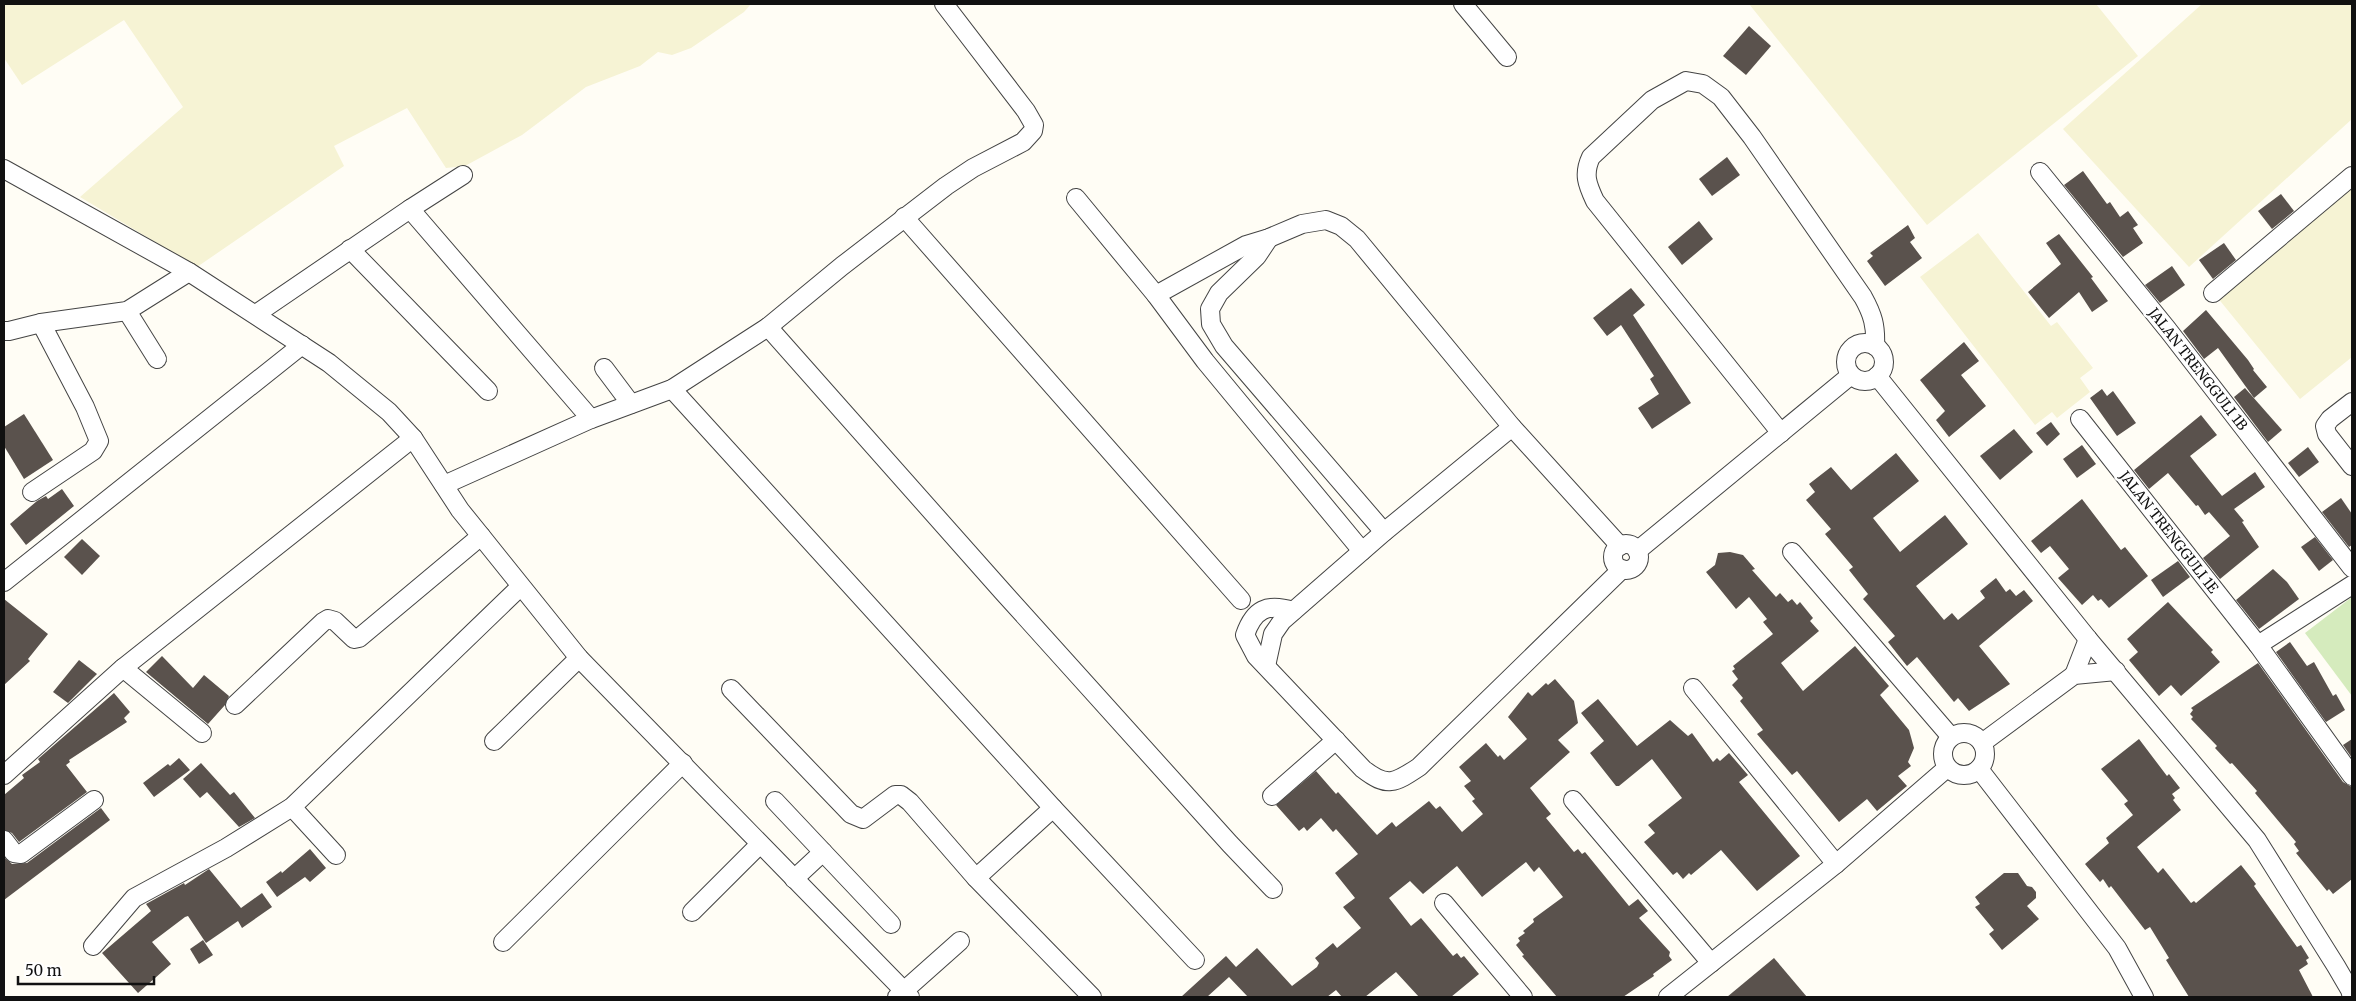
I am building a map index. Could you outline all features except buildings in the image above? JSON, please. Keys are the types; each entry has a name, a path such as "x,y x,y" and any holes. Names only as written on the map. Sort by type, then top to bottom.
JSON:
{"street":[{"path":"444,485 591,419 672,389 768,327 904,217 973,168 1023,142 1033,131 1034,125 1026,111 944,4"},
{"path":"1463,4 1507,57"},
{"path":"1782,433 1594,200 1586,182 1586,169 1591,157 1652,100 1686,82 1703,84 1721,98 1752,136 1863,297 1876,325 1875,346"},
{"path":"4,169 189,272 256,314 356,382 389,412 412,438 444,485 520,587 579,658 683,762 903,995 960,941"},
{"name":"JALAN TRENGGULI 1B","path":"2040,172 2168,330 2352,568"},
{"path":"256,314 350,249 463,175"},
{"path":"2213,293 2352,176"},
{"path":"1076,198 1156,296 1205,361 1362,551"},
{"path":"410,209 591,419"},
{"path":"904,217 1241,600"},
{"path":"1156,296 1246,245 1287,229 1312,221 1326,220 1341,226 1357,239 1512,427 1620,546"},
{"path":"1268,238 1257,256 1219,293 1210,309 1211,324 1224,346 1384,532"},
{"path":"350,249 488,391"},
{"path":"1229,254 1240,273"},
{"path":"4,331 41,323 126,311 189,272"},
{"path":"126,311 157,358"},
{"path":"32,492 93,451 99,441 91,420 41,323"},
{"path":"768,327 1003,592 1230,844 1273,889"},
{"path":"1868,343 1875,346 1881,352 1884,360 1878,376 1864,381 1857,380 1851,375 1846,361 1853,347 1868,343"},
{"path":"4,582 302,345"},
{"path":"1205,361 1224,346"},
{"path":"604,368 631,404"},
{"path":"1637,551 1851,375"},
{"path":"1878,376 2088,639 2257,840 2336,966 2352,997"},
{"path":"672,389 1053,808 1195,960"},
{"path":"2352,402 2330,419 2325,426 2327,434 2352,466"},
{"name":"JALAN TRENGGULI 1E","path":"2080,419 2258,645 2352,776"},
{"path":"1266,666 1268,646 1273,634 1293,611 1384,532 1512,427"},
{"path":"4,775 123,668 412,438"},
{"path":"235,705 323,622 328,619 335,621 354,639 359,638 481,536"},
{"path":"1293,611 1270,606 1254,618 1248,625 1245,635 1249,646 1363,769 1376,780 1386,783 1419,767 1622,570 1636,565 1639,555 1630,545 1620,546 1616,550 1614,561 1622,570"},
{"path":"1792,552 1951,737"},
{"path":"2258,645 2352,585"},
{"path":"93,946 134,898 226,848 292,807 520,587"},
{"path":"2074,675 2088,639"},
{"path":"494,741 579,658"},
{"path":"123,668 202,733"},
{"path":"1982,743 2074,675 2116,671"},
{"path":"1693,688 1836,864"},
{"path":"731,689 851,814 864,819 891,797 901,795 910,802 976,878 1092,997"},
{"path":"1964,733 1971,734 1982,743 1985,756 1979,769 1973,773 1960,775 1947,768 1943,755 1944,749 1951,737 1964,733"},
{"path":"1272,796 1336,740"},
{"path":"503,942 683,762"},
{"path":"1668,997 1836,864 1947,768"},
{"path":"1979,769 2117,948 2144,997"},
{"path":"4,840 14,853 21,854 94,800"},
{"path":"775,800 891,924"},
{"path":"1573,800 1711,964"},
{"path":"292,807 336,856"},
{"path":"976,878 1053,808"},
{"path":"692,912 760,844"},
{"path":"794,879 823,852"},
{"path":"1444,903 1523,997"}],"shaded area":[{"path":"4,4 751,4 744,12 691,48 672,55 658,52 640,66 586,87 522,135 465,166 446,168 407,108 334,146 344,166 197,267 80,197 183,107 124,20 22,85 4,58"},
{"path":"1749,4 2096,4 2138,56 1927,225"},
{"path":"2202,4 2352,4 2352,119 2189,267 2063,129"},
{"path":"2352,188 2352,357 2300,399 2217,297"},
{"path":"1978,233 2051,326 2057,322 2093,368 2080,378 2090,392 2057,418 2052,412 2035,425 1920,277"}],"green space":[{"path":"2352,597 2352,696 2305,633"}]}
